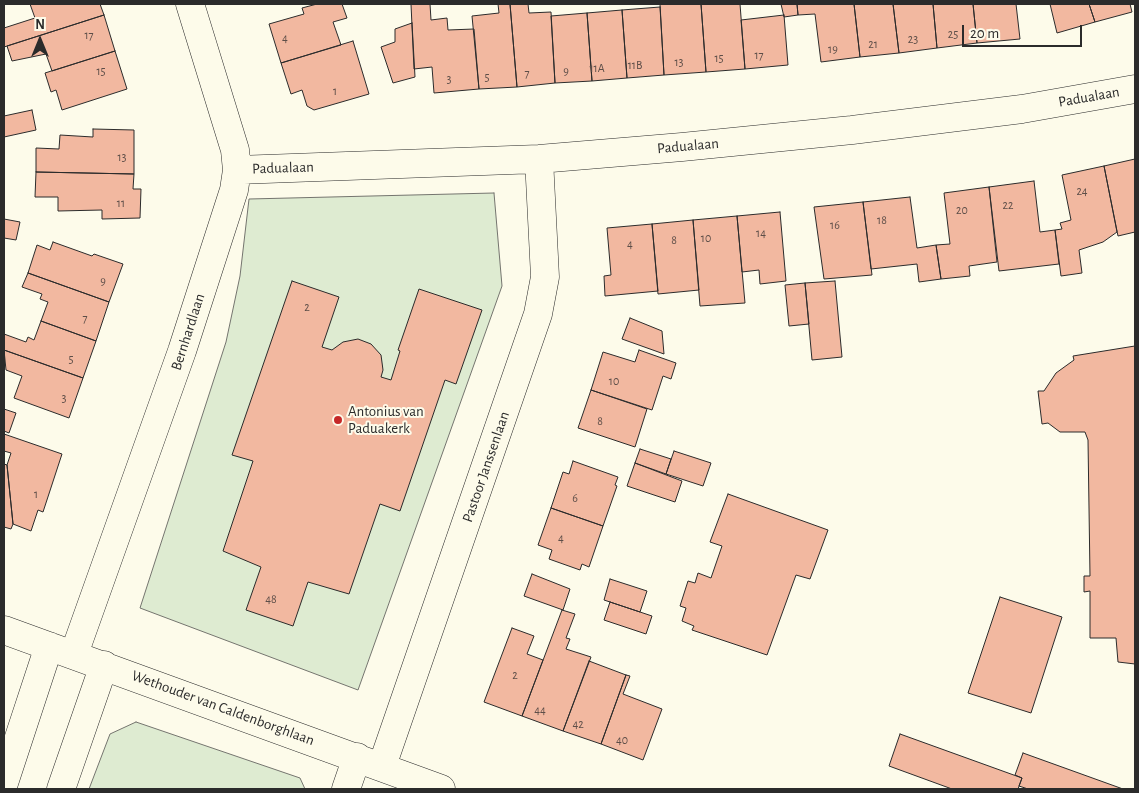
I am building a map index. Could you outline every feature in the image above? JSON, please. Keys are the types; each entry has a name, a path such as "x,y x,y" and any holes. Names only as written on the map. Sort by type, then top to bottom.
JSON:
{"street":[{"name":"Bernhardlaan","path":"4,783 61,650 182,351 234,190 237,170 235,150 190,4"},
{"name":"Padualaan","path":"237,170 539,159 852,130 1022,109 1135,89"},
{"name":"Pastoor Janssenlaan","path":"382,766 538,314 545,277 539,159"},
{"name":"Wethouder van Caldenborghlaan","path":"4,630 382,766 410,784 441,789"},
{"path":"61,789 104,665"},
{"path":"346,789 357,757"}],"green space":[{"path":"494,193 502,286 358,690 140,608 226,342 240,276 249,199"},
{"path":"136,722 300,778 305,789 89,789 110,734"}],"building":[{"path":"30,4 100,4 104,15 4,47 4,28 35,18"},
{"path":"317,4 342,4 347,18 333,22 341,45 281,63 269,24 304,14 302,8"},
{"path":"411,4 430,4 431,20 447,18 448,30 474,29 479,89 434,93 432,67 414,69"},
{"path":"498,4 510,4 517,87 479,89 472,16 499,13"},
{"path":"510,4 528,4 529,13 551,12 555,83 517,87"},
{"path":"660,4 701,4 706,72 664,75"},
{"path":"701,4 740,4 745,69 706,72"},
{"path":"781,4 797,4 798,15 784,17"},
{"path":"797,4 854,4 860,57 821,62 815,14 798,15"},
{"path":"854,4 893,4 899,53 860,57"},
{"path":"893,4 933,4 937,48 899,53"},
{"path":"933,4 973,4 977,43 937,48"},
{"path":"973,4 1016,4 1020,39 977,43"},
{"path":"1050,4 1089,4 1095,22 1057,33"},
{"path":"1089,4 1130,4 1132,12 1095,22"},
{"path":"660,7 664,75 627,78 622,10"},
{"path":"622,10 627,78 592,81 587,13"},
{"path":"587,13 592,81 555,83 551,16"},
{"path":"104,15 115,51 52,71 46,54 12,61 7,46"},
{"path":"784,15 788,65 745,69 741,20"},
{"path":"412,23 415,77 393,83 381,47 395,42 395,29"},
{"path":"353,41 369,94 314,110 307,106 302,90 291,94 281,63"},
{"path":"115,51 127,89 62,110 56,90 51,92 45,73"},
{"path":"32,110 36,130 4,137 4,116"},
{"path":"93,129 134,130 134,174 36,172 36,148 59,149 60,135 93,137"},
{"path":"1135,159 1135,232 1118,236 1104,166"},
{"path":"1104,166 1117,232 1103,242 1079,250 1082,273 1061,276 1055,230 1062,229 1060,223 1071,220 1062,175"},
{"path":"36,172 134,174 133,189 141,189 140,218 102,219 102,210 58,211 58,197 35,197"},
{"path":"1034,181 1040,232 1055,230 1059,264 999,271 989,187"},
{"path":"989,187 997,262 969,266 970,276 941,279 936,245 950,244 944,193"},
{"path":"910,197 917,248 936,245 941,279 919,282 917,264 871,269 863,202"},
{"path":"863,202 872,275 824,279 814,207"},
{"path":"780,212 786,281 760,284 759,270 742,272 737,216"},
{"path":"737,216 745,303 700,306 693,220"},
{"path":"4,219 20,222 16,240 4,238"},
{"path":"693,220 699,290 658,294 652,224"},
{"path":"652,224 658,291 605,296 604,276 611,275 607,228"},
{"path":"53,242 92,256 94,254 123,264 109,302 28,273 37,245 50,250"},
{"path":"28,273 109,302 96,341 41,321 48,302 40,299 42,294 22,287"},
{"name":"Antonius van Paduakerk","path":"292,281 339,297 322,347 332,350 343,342 358,339 371,344 381,355 383,370 381,377 391,380 400,351 398,350 419,289 482,310 456,384 445,380 400,511 380,504 349,594 308,582 293,626 246,610 261,567 223,551 253,461 232,455"},
{"path":"835,281 842,357 812,360 805,283"},
{"path":"805,283 809,324 789,326 785,285"},
{"path":"630,318 662,331 664,354 622,339"},
{"path":"41,321 96,341 83,378 4,350 4,334 26,342 28,337 34,340"},
{"path":"1135,346 1135,664 1118,662 1116,638 1090,638 1090,591 1084,592 1084,576 1090,576 1088,440 1085,432 1060,432 1048,423 1042,424 1038,391 1044,391 1056,373 1074,360 1073,356"},
{"path":"4,350 83,378 69,418 14,398 22,376 6,370"},
{"path":"639,350 676,363 671,379 663,376 652,410 591,390 603,352 635,362"},
{"path":"591,390 647,409 635,447 578,428"},
{"path":"4,409 16,413 9,433 4,431"},
{"path":"4,434 62,454 43,512 38,510 31,531 13,524 7,465 11,453 4,451"},
{"path":"640,449 671,459 666,474 635,463"},
{"path":"674,451 711,463 703,486 666,474"},
{"path":"573,461 618,477 615,485 617,486 603,526 551,508 563,472 569,474"},
{"path":"635,463 682,481 675,502 627,486"},
{"path":"4,464 7,465 13,524 11,529 4,527"},
{"path":"728,494 828,530 810,579 796,575 767,655 692,630 694,626 682,621 686,608 680,606 688,581 695,583 698,573 711,578 722,546 710,542"},
{"path":"551,508 603,526 589,567 582,564 580,570 549,559 552,550 538,545"},
{"path":"532,574 570,589 563,610 524,596"},
{"path":"610,579 647,591 640,612 604,600"},
{"path":"1000,597 1062,617 1031,713 968,693"},
{"path":"610,602 652,616 646,634 604,620"},
{"path":"562,610 575,614 566,638 570,639 566,649 591,657 563,731 522,716"},
{"path":"512,628 534,636 527,654 543,660 522,716 484,702"},
{"path":"589,661 626,675 601,744 563,731"},
{"path":"626,675 630,676 623,694 662,709 643,760 601,744"},
{"path":"900,734 1022,778 1018,789 952,789 889,766"},
{"path":"1023,753 1123,789 1028,789 1019,786 1022,778 1015,775"}],"place":[{"name":"Antonius van Paduakerk","path":"338,420"}]}
